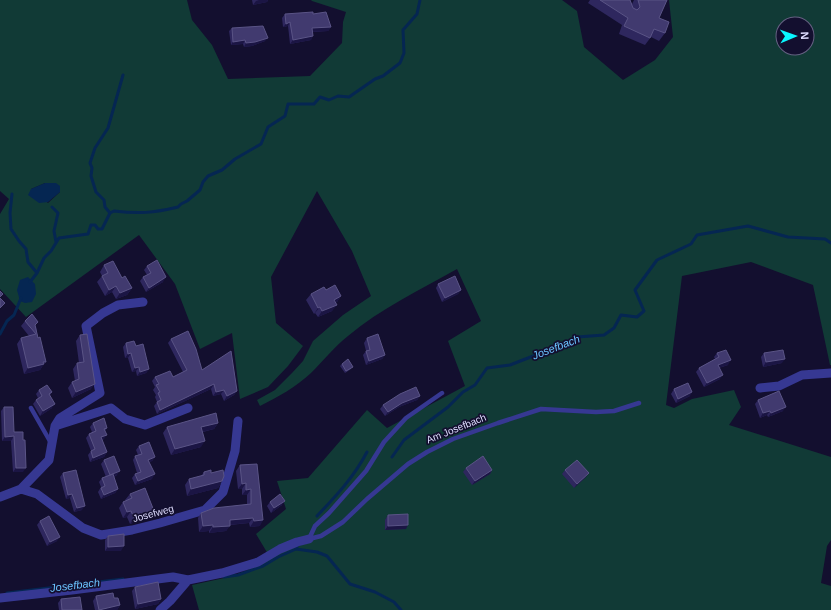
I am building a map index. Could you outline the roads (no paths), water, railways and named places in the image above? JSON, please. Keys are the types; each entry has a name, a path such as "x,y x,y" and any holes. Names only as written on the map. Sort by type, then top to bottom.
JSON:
{"street":[{"path":"0,497 21,489 49,460 55,426 60,418 100,394 86,326 103,313 118,305 143,302"},
{"path":"760,388 779,386 802,375 831,373"},
{"path":"55,426 111,408 125,419 145,425 188,408"},
{"name":"Josefweg","path":"21,489 36,494 83,528 101,535 160,524 205,510 223,492 235,451 238,421"},
{"name":"Am Josefbach","path":"0,598 174,577 188,580 222,573 258,562 280,549 309,539"},
{"path":"160,610 188,580"}],"lane":[{"path":"309,539 315,526 329,513 366,471 384,442 406,418 442,393"},
{"name":"Am Josefbach","path":"309,539 321,536 343,522 408,464 427,452 453,439 498,422 541,409 602,412 614,411 639,403"},
{"path":"31,408 52,445"}],"water":[{"path":"45,183 56,183 60,186 60,192 48,202 39,203 28,195 31,189"},
{"path":"28,277 35,284 36,294 32,302 25,303 20,301 17,290 20,280"}],"waterway":[{"path":"30,282 37,273 44,258 51,251 59,238 88,234 91,225 95,225 98,229 102,229 110,213 114,211 139,213 161,211 178,207 187,201 200,190 203,182 208,176 222,170 235,159 261,144 268,127 285,116 288,104 314,104 320,97 329,100 338,96 349,97 375,79 383,76 400,63 404,53 403,30 417,14 420,0"},
{"path":"110,213 105,207 104,200 96,192 91,176 92,168 90,163 95,148 108,128 123,75"},
{"path":"12,194 10,213 11,229 26,249 28,262 37,273"},
{"path":"52,207 58,213 54,231 56,242"},
{"name":"Josefbach","path":"392,457 404,440 448,407 463,392 475,385 487,368 510,365 559,346 577,337 604,335 614,328 621,315 637,317 644,311 635,290 657,260 691,244 697,235 748,226 788,237 825,239 831,243"},
{"path":"0,334 7,321 14,315 21,298"},
{"name":"Josefbach","path":"317,516 338,494 367,452"},
{"name":"Josefbach","path":"224,577 238,575 263,566 296,549 297,547"},
{"path":"296,549 317,552 327,556 350,584 375,592 394,602 401,610"},
{"name":"Josefbach","path":"7,593 123,579"}]}
